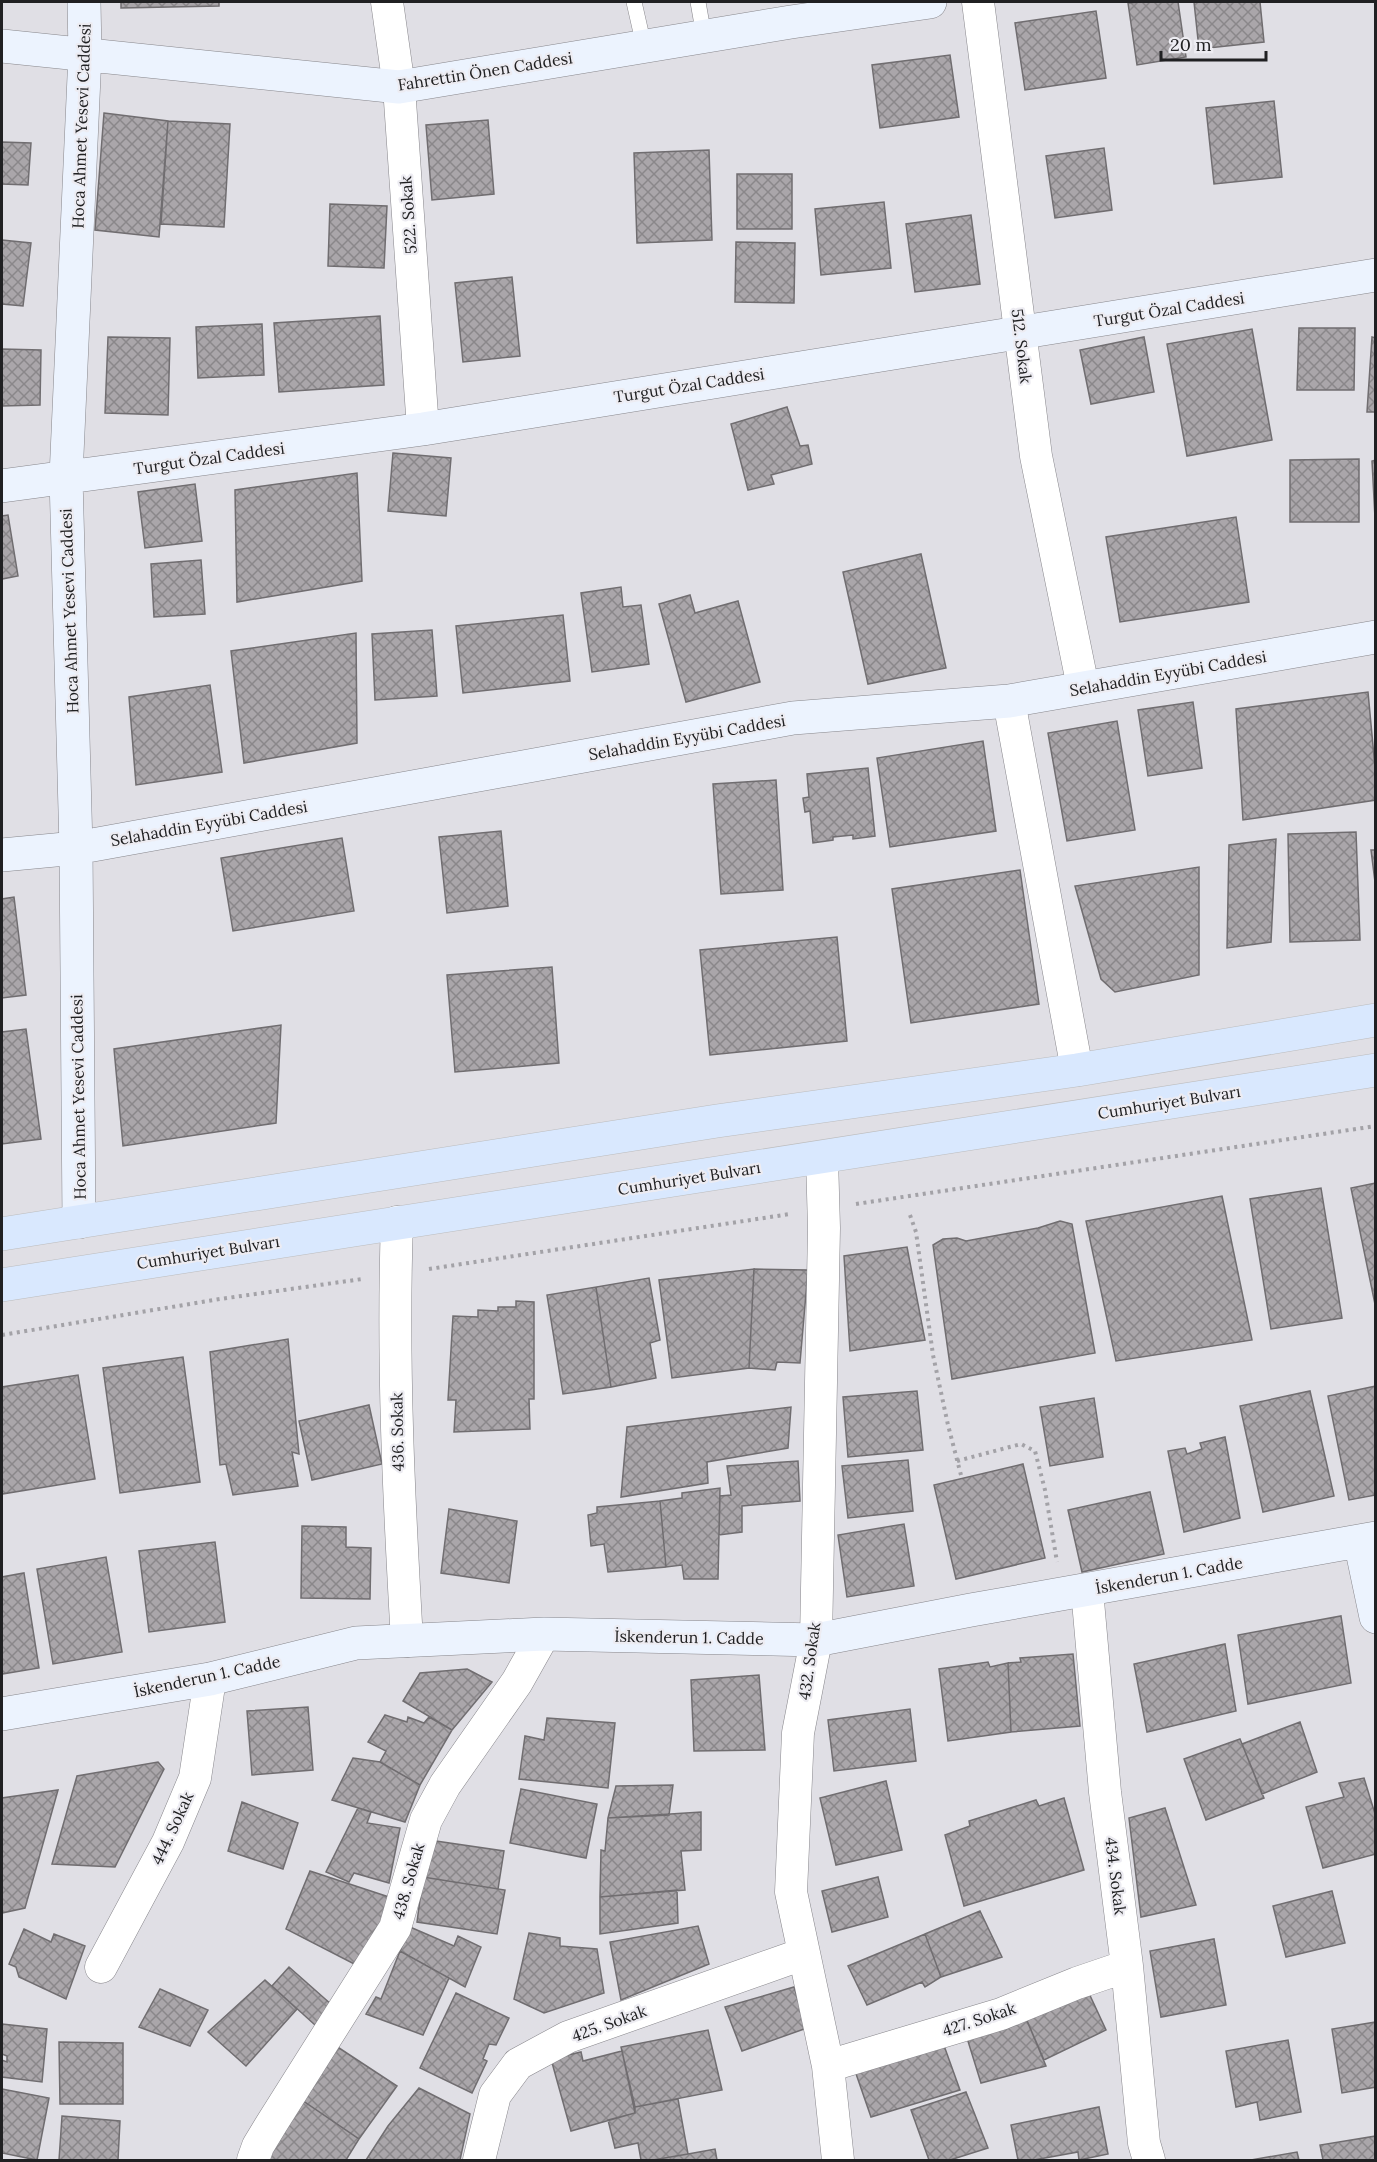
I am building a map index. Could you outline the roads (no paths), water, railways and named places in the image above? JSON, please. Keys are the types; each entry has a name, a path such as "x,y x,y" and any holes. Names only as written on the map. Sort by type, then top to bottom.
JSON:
{"main road":[{"path":"2,1234 705,1123 1077,1070 1376,1020"},
{"name":"Cumhuriyet Bulvarı","path":"2,1285 1376,1070"}],"street":[{"name":"Hoca Ahmet Yesevi Caddesi","path":"79,1222 76,848 66,477 85,54 84,2"},
{"name":"522. Sokak","path":"387,2 399,87 423,429"},
{"name":"Fahrettin Önen Caddesi","path":"2,46 399,87 704,36 930,2"},
{"name":"512. Sokak","path":"978,2 1036,456 1083,687"},
{"name":"Turgut Özal Caddesi","path":"2,486 423,429 1376,275"},
{"name":"Selahaddin Eyyübi Caddesi","path":"2,855 76,848 793,718 1009,701 1376,637"},
{"path":"1009,701 1077,1070"},
{"name":"432. Sokak","path":"822,1158 816,1640 798,1733 791,1892 828,2066 838,2160"},
{"name":"436. Sokak","path":"397,1222 394,1322 399,1497 407,1641"},
{"path":"1368,1540 1376,1617"},
{"name":"İskenderun 1. Cadde","path":"2,1714 210,1678 356,1643 544,1634 816,1640 1368,1540"},
{"name":"434. Sokak","path":"1074,1592 1105,1792 1127,1966 1144,2143 1149,2160"},
{"name":"438. Sokak","path":"253,2160 258,2146 394,1928 426,1820 440,1793 517,1682 544,1634"},
{"name":"444. Sokak","path":"101,1966 168,1842 195,1778 210,1678"},
{"name":"425. Sokak","path":"479,2160 495,2095 518,2064 568,2037 803,1954"},
{"name":"427. Sokak","path":"828,2066 1001,2014 1077,1983 1127,1966"}],"lane":[{"path":"634,2 644,46"},
{"path":"698,2 704,36"}]}
